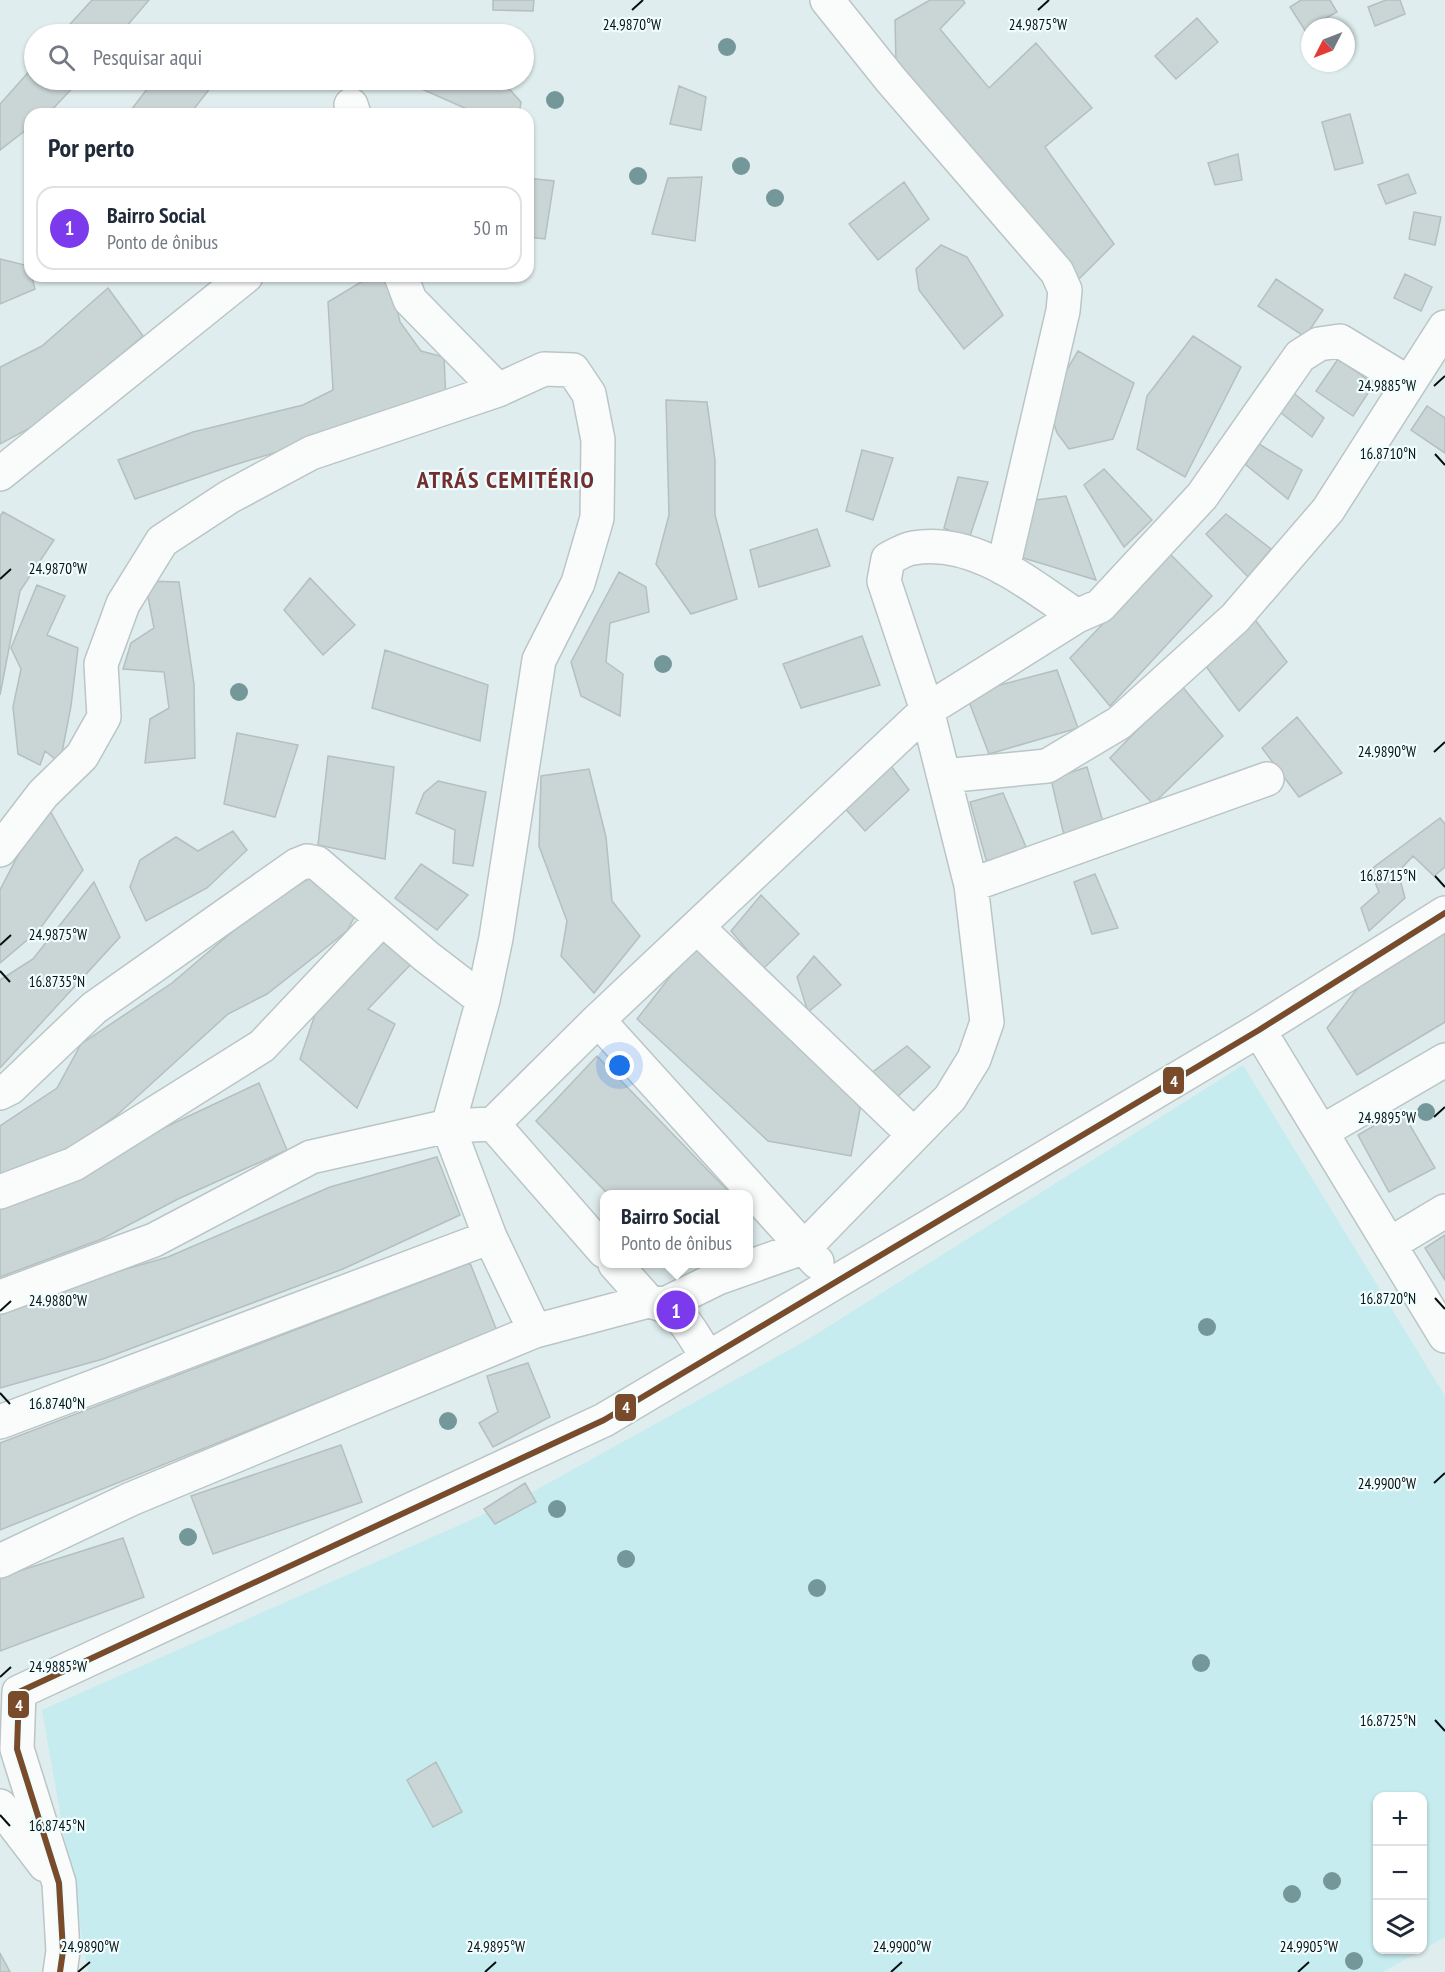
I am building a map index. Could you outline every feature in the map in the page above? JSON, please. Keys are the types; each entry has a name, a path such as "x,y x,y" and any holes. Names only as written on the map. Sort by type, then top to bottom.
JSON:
{"street":[{"path":"827,0 891,80 1057,272 1065,290 1064,311 1003,567"},
{"path":"0,474 239,282"},
{"path":"404,282 410,300 498,390"},
{"path":"944,776 1047,766 1119,723 1235,618 1329,510 1445,327"},
{"path":"0,1297 154,1240 311,1157 448,1126 493,1124 598,1020 927,710 1077,616 1100,606 1202,496 1300,356 1319,344 1340,341 1409,383"},
{"path":"0,850 43,795 82,756 104,717 101,664 123,604 162,541 229,497 311,453 498,390 544,369 573,370 589,394 598,440 597,518 578,583 539,660 498,927 483,1000 448,1126 490,1237 535,1331"},
{"path":"753,1266 805,1247 950,1098 974,1059 987,1022 971,885 927,710 884,581 888,559 913,548 956,548 1003,567 1077,616"},
{"path":"971,885 1267,779"},
{"path":"0,1093 10,1088 94,1008 297,865 307,861 318,863 381,920 483,1000"},
{"path":"60,1972 63,1951 58,1883 17,1749 19,1692 604,1420 1259,1030 1445,913"},
{"path":"0,1192 74,1164 262,1046 381,920"},
{"path":"697,927 914,1135"},
{"path":"598,1020 805,1247 832,1283"},
{"path":"1259,1030 1323,1131 1445,1336"},
{"path":"1323,1131 1445,1060"},
{"path":"493,1124 600,1246"},
{"path":"1390,1244 1445,1211"},
{"path":"0,1422 490,1237"},
{"path":"620,1268 656,1302 676,1310 708,1358"},
{"path":"0,1561 132,1499 535,1331 656,1302 746,1268"},
{"path":"0,1806 58,1883"}],"shaded area":[{"path":"1243,1065 1445,1396 1445,1937 1427,1947 1427,1792 1373,1792 1373,1954 1415,1954 1383,1972 88,1972 42,1710 525,1496 807,1340"}],"building":[{"path":"92,0 149,0 129,24 70,24"},
{"path":"493,0 534,0 533,11 493,10"},
{"path":"930,0 963,0 965,3 940,29 989,88 1036,43 1092,108 1045,147 1114,244 1075,283 896,65 895,20"},
{"path":"1301,0 1330,0 1337,12 1326,18 1301,18 1301,24 1290,7"},
{"path":"1386,0 1400,0 1405,14 1375,26 1368,7"},
{"path":"1197,18 1218,42 1176,79 1155,56"},
{"path":"24,77 24,90 71,90 54,108 24,108 24,132 0,150 0,104"},
{"path":"679,86 706,97 701,130 670,124"},
{"path":"146,90 209,90 195,108 133,108"},
{"path":"424,90 510,90 521,102 520,108 464,108"},
{"path":"1350,114 1363,163 1335,170 1322,122"},
{"path":"1238,154 1242,180 1215,185 1208,163"},
{"path":"1408,174 1416,193 1386,204 1378,185"},
{"path":"702,177 695,241 652,234 668,178"},
{"path":"534,179 554,181 545,239 534,238"},
{"path":"904,182 929,219 878,260 849,224"},
{"path":"1414,212 1441,217 1435,245 1409,239"},
{"path":"941,245 967,257 1003,315 964,349 919,290 916,269"},
{"path":"0,259 24,265 24,282 33,282 35,289 0,304"},
{"path":"1405,274 1432,287 1421,311 1394,298"},
{"path":"1276,279 1323,310 1305,337 1258,306"},
{"path":"361,282 390,282 400,322 421,351 444,357 446,400 231,466 135,499 118,460 193,432 303,405 333,390 328,302"},
{"path":"108,288 143,336 41,422 0,444 0,367 42,346"},
{"path":"1193,336 1241,367 1185,477 1137,449 1147,396"},
{"path":"1078,351 1134,383 1113,439 1069,449 1057,433 1047,403"},
{"path":"1338,359 1374,384 1353,416 1316,391"},
{"path":"1285,386 1324,418 1312,437 1276,409"},
{"path":"666,400 707,402 715,460 715,515 737,599 691,614 656,564 669,515"},
{"path":"1427,406 1445,418 1445,453 1411,430"},
{"path":"1254,441 1302,470 1288,499 1246,465"},
{"path":"862,450 893,458 873,520 846,511"},
{"path":"1104,469 1152,520 1124,547 1084,485"},
{"path":"958,477 988,482 969,539 944,528"},
{"path":"1066,496 1096,580 1020,557 1028,501"},
{"path":"3,512 54,540 20,591 0,695 0,516"},
{"path":"1226,514 1271,549 1248,577 1206,534"},
{"path":"817,529 830,566 759,587 750,550"},
{"path":"1170,554 1212,596 1110,706 1070,658"},
{"path":"619,572 646,587 649,612 610,623 606,662 623,674 620,716 581,696 571,662"},
{"path":"310,578 355,625 323,655 284,610"},
{"path":"145,581 179,582 194,684 195,758 145,763 150,719 169,708 164,672 123,669 131,643 154,628"},
{"path":"37,585 65,596 47,635 78,648 71,706 60,763 45,751 40,765 18,754 13,707 21,669 11,648"},
{"path":"1253,617 1287,662 1239,711 1205,665"},
{"path":"862,636 880,685 801,708 783,664"},
{"path":"385,650 488,685 480,741 372,708"},
{"path":"1057,670 1078,728 989,754 966,694"},
{"path":"1181,685 1223,736 1153,804 1110,758"},
{"path":"1297,717 1342,773 1299,797 1262,748"},
{"path":"237,733 298,745 275,817 224,804"},
{"path":"328,756 394,767 385,859 318,845"},
{"path":"888,762 909,790 865,831 842,805"},
{"path":"1087,767 1105,829 1065,840 1051,779"},
{"path":"589,769 606,837 612,901 640,936 594,993 561,956 567,921 539,846 541,776"},
{"path":"438,781 486,792 473,866 453,863 455,830 416,813 424,793"},
{"path":"1003,793 1029,854 987,863 970,802"},
{"path":"48,807 83,870 39,930 0,963 0,890 27,838"},
{"path":"1440,818 1445,824 1445,867 1434,876 1413,856 1398,872 1405,898 1369,931 1361,908 1379,892 1370,870"},
{"path":"233,831 247,850 207,888 146,921 130,887 140,860 176,837 198,851"},
{"path":"421,864 468,895 437,930 395,898"},
{"path":"323,871 358,910 347,931 267,994 228,1014 117,1115 68,1150 0,1176 0,1126 57,1088 81,1044 172,983 266,903"},
{"path":"1095,874 1118,928 1092,934 1074,882"},
{"path":"94,882 120,937 0,1068 0,980 33,959"},
{"path":"761,895 799,934 763,969 731,931"},
{"path":"1445,930 1445,1022 1357,1075 1327,1028 1360,985"},
{"path":"381,933 413,962 368,1009 395,1024 357,1108 300,1059 327,979"},
{"path":"694,946 861,1104 851,1156 768,1141 637,1019"},
{"path":"814,956 841,985 808,1012 797,977"},
{"path":"907,1046 930,1067 897,1097 870,1074"},
{"path":"597,1056 727,1190 604,1190 536,1121"},
{"path":"259,1083 287,1150 178,1199 102,1239 0,1277 0,1205"},
{"path":"1401,1110 1435,1168 1389,1192 1358,1135"},
{"path":"437,1157 460,1215 343,1269 103,1359 0,1388 0,1310 74,1284 168,1257 330,1187"},
{"path":"1445,1235 1445,1280 1425,1248"},
{"path":"470,1263 497,1331 0,1530 0,1443"},
{"path":"528,1363 550,1417 493,1447 479,1423 498,1412 487,1376"},
{"path":"341,1445 362,1502 213,1554 191,1496"},
{"path":"525,1483 536,1502 495,1524 484,1509"},
{"path":"123,1538 144,1597 0,1651 0,1577"},
{"path":"436,1762 462,1812 433,1827 407,1780"},
{"path":"0,1953 10,1972 0,1972"}],"transit line":[{"name":"4","path":"60,1972 63,1951 59,1883 17,1749 19,1692 604,1420 1259,1030 1445,913"}],"place":[{"name":"Bairro Social","path":"676,1310"}],"district":[{"name":"ATRÁS CEMITÉRIO","path":"506,479"}]}
